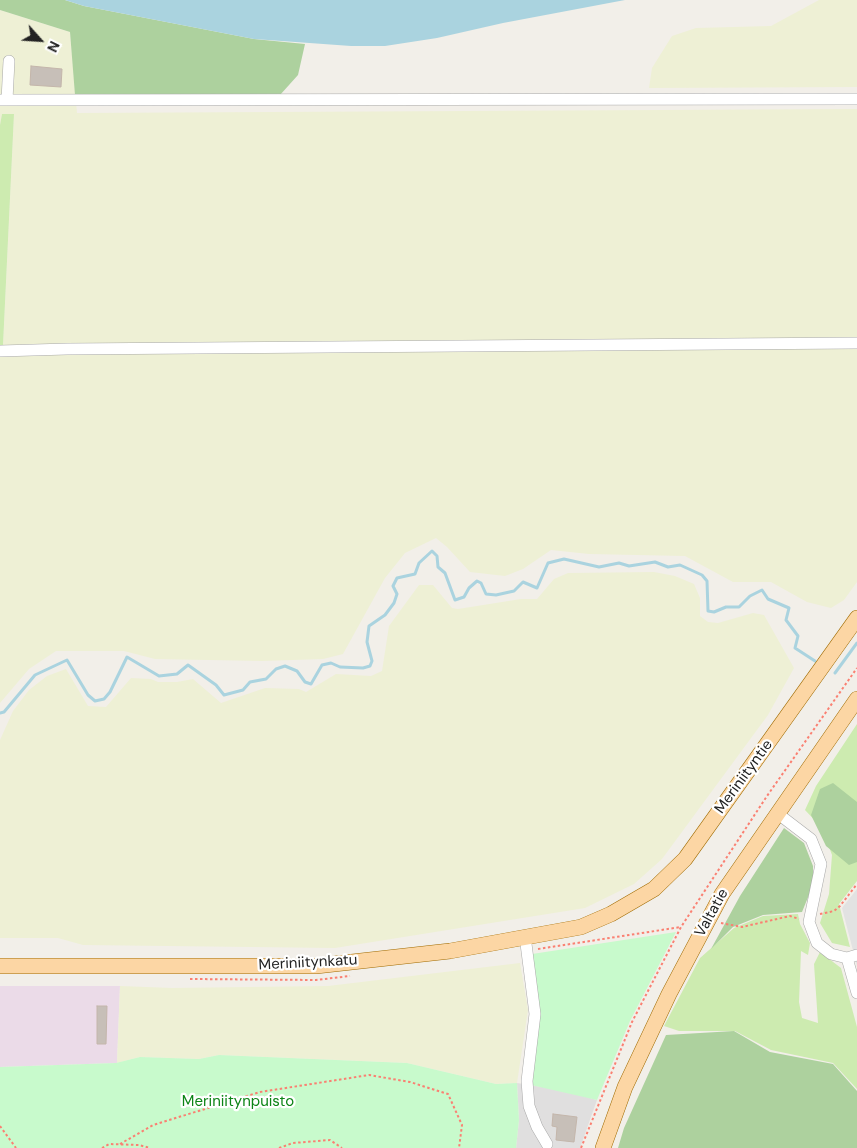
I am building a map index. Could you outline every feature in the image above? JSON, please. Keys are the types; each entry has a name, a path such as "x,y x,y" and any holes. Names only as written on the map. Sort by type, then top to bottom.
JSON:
{"main road":[{"name":"Meriniityntie","path":"611,914 654,889 685,859 857,618"},
{"name":"Valtatie","path":"603,1148 625,1087 668,994 722,894 857,699"},
{"name":"Meriniitynkatu","path":"0,966 316,966 450,951 581,927 611,914"}],"street":[{"path":"9,61 4,100 857,98"},
{"path":"0,351 67,348 857,343"},
{"path":"777,813 810,839 821,864 809,922 817,943 831,954 852,957 857,993"},
{"path":"524,936 535,1014 527,1081 529,1106 537,1127 547,1144"}],"path":[{"path":"581,1148 632,1022 681,927 756,812 857,668"},
{"path":"820,914 834,911 857,884"},
{"path":"710,917 728,926 742,927 790,916 809,922"},
{"path":"120,1144 154,1125 260,1092 369,1075 410,1082 448,1094 462,1124 459,1148"},
{"path":"0,1126 16,1148"},
{"path":"280,1148 292,1143 330,1140 342,1148"},
{"path":"102,1148 109,1144 150,1148"}],"shaded area":[{"path":"857,889 857,966 842,908"},
{"path":"0,986 120,986 117,1063 0,1067"},
{"path":"517,1083 562,1090 597,1100 580,1148 516,1148 519,1120"}],"green space":[{"path":"0,0 65,0 84,6 254,39 305,44 298,75 280,95 75,95 70,32 0,10"},
{"path":"819,0 857,0 857,87 649,88 652,68 672,36 696,28 771,26"},
{"path":"0,10 70,32 77,113 857,109 857,340 3,345 14,114 2,114 0,125"},
{"path":"2,114 14,114 3,345 0,345 0,125"},
{"path":"857,347 857,582 844,600 831,608 807,602 771,582 733,582 685,556 589,554 551,550 523,569 505,576 470,572 436,538 405,553 385,578 343,654 323,659 262,661 155,659 124,651 56,651 29,669 0,703 0,357 128,352"},
{"path":"654,572 675,576 694,584 700,598 700,616 708,622 718,623 753,613 764,615 794,668 768,715 662,859 634,884 585,908 335,948 83,945 58,938 0,938 0,740 13,711 29,690 47,676 66,669 88,706 106,707 131,678 151,679 158,682 177,682 193,679 221,703 265,688 299,689 306,692 336,674 371,676 382,671 389,626 419,585 433,585 452,608 458,609 521,599 537,599 554,579 568,573"},
{"path":"857,724 857,881 839,904 850,947 832,943 820,923 829,894 832,855 822,828 805,810 816,786"},
{"path":"833,783 857,802 857,862 849,865 826,846 811,815 820,789"},
{"path":"784,828 804,843 813,866 813,885 802,912 763,915 733,927 711,949 740,896"},
{"path":"798,914 800,924 810,943 808,955 801,951 799,1002 802,1018 818,1023 814,964 820,952 841,968 857,1027 857,1089 833,1063 771,1050 735,1031 679,1031 664,1026 700,958 734,928 763,916"},
{"path":"676,932 630,1021 597,1100 531,1085 532,954"},
{"path":"520,963 528,1010 517,1083 496,1084 407,1063 219,1055 199,1059 140,1057 117,1063 120,986 172,988 328,986"},
{"path":"734,1031 770,1052 833,1064 857,1091 857,1148 618,1148 624,1128 666,1035"},
{"name":"Meriniitynpuisto","path":"219,1055 407,1063 496,1084 517,1083 519,1120 516,1148 0,1148 0,1067 116,1063 140,1057 199,1059"}],"water":[{"path":"65,0 625,0 503,23 437,38 385,46 351,46 254,39 84,6"}],"building":[{"path":"31,66 62,69 61,87 30,85"},
{"path":"97,1006 107,1006 106,1044 97,1044"},
{"path":"553,1114 577,1117 574,1142 556,1140 557,1127 552,1126"}],"waterway":[{"path":"0,713 4,712 35,675 67,660 88,695 95,701 104,699 110,692 127,657 159,676 177,674 188,665 216,685 224,695 243,690 250,682 266,679 276,669 285,666 297,671 305,682 311,684 322,665 331,663 340,667 363,668 370,666 372,661 367,642 369,626 385,615 394,603 397,594 393,586 397,578 415,574 419,563 432,551 437,556 438,567 445,573 455,600 464,597 469,588 477,581 481,583 486,594 496,595 514,591 523,582 537,588 548,563 564,559 599,567 619,563 629,566 655,562 668,567 680,565 702,575 707,581 708,611 714,612 726,607 739,607 750,596 762,590 768,599 789,608 786,620 798,636 795,648 815,661"},
{"path":"835,673 857,643"}]}
